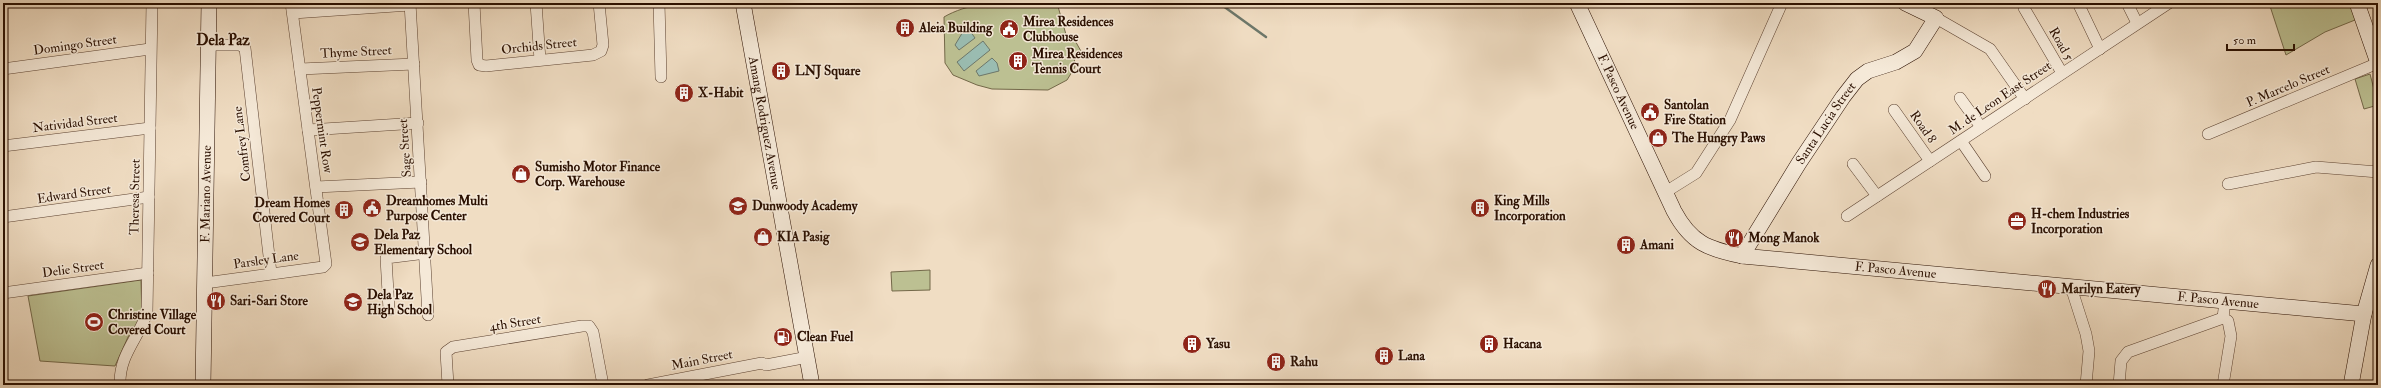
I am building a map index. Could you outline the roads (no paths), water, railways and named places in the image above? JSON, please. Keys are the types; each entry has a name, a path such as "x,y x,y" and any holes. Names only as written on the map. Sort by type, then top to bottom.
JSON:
{"street":[{"name":"Theresa Street","path":"120,385 119,372 122,360 144,323 147,312 150,49 152,3"},
{"name":"F. Mariano Avenue","path":"203,385 209,3"},
{"name":"Orchids Street","path":"474,3 479,65 593,55 601,51 603,45 599,3"},
{"path":"536,3 540,60"},
{"path":"659,3 661,77"},
{"name":"Amang Rodriguez Avenue","path":"743,3 812,385"},
{"name":"F. Pasco Avenue","path":"1577,3 1664,193 1682,227 1694,239 1709,249 1742,256 2364,314"},
{"path":"1664,193 1696,173 1726,127 1781,10 1782,3"},
{"path":"2078,3 2100,49"},
{"path":"2127,3 2137,23"},
{"name":"M. de Leon East Street","path":"1847,216 2169,3"},
{"path":"2357,3 2378,63"},
{"path":"292,8 410,4"},
{"name":"Sage Street","path":"410,4 426,253 428,315"},
{"path":"1915,5 1990,49 2025,99"},
{"name":"Peppermint Row","path":"292,8 327,260"},
{"name":"Road 5","path":"2024,8 2062,73"},
{"name":"Santa Lucia Street","path":"1742,256 1802,158 1842,97 1857,79 1865,73 1896,62 1914,51 1936,18"},
{"name":"Comfrey Lane","path":"208,45 240,45 244,48 271,273"},
{"name":"Domingo Street","path":"3,69 150,49"},
{"name":"P. Marcelo Street","path":"2208,134 2378,63"},
{"name":"Thyme Street","path":"300,69 414,64"},
{"path":"1960,98 1980,127"},
{"name":"Road 8","path":"1894,110 1930,161"},
{"path":"308,130 418,123"},
{"name":"Natividad Street","path":"3,146 150,128"},
{"path":"1961,141 1986,176"},
{"path":"1853,164 1877,196"},
{"path":"2228,184 2316,167 2378,172"},
{"path":"316,187 421,182"},
{"name":"Edward Street","path":"3,218 149,197"},
{"path":"390,310 385,261 389,256 426,253"},
{"name":"Parsley Lane","path":"205,283 323,267 327,260"},
{"path":"2351,385 2364,314 2378,265"},
{"name":"Delie Street","path":"3,293 148,273"},
{"path":"2071,287 2086,334 2089,351 2086,385"},
{"path":"2223,318 2225,301"},
{"path":"2119,385 2121,361 2128,352 2223,318"},
{"path":"2223,318 2228,321 2231,336 2223,385"},
{"name":"4th Street","path":"448,385 446,352 453,347 582,326 589,326 593,332 603,385"},
{"name":"Main Street","path":"648,385 762,363 766,359 807,354"}],"water":[{"path":"966,25 975,38 959,50 955,45 964,30 962,27"},
{"path":"983,41 990,50 964,71 957,62"},
{"path":"992,58 997,63 999,71 979,76 976,71"}],"waterway":[{"path":"1219,3 1266,37"}],"place":[{"name":"Aleia Building","path":"905,28"},
{"name":"Mirea Residences Clubhouse","path":"1009,29"},
{"name":"Mirea Residences Tennis Court","path":"1018,61"},
{"name":"LNJ Square","path":"781,71"},
{"name":"X-Habit","path":"684,93"},
{"name":"Santolan Fire Station","path":"1650,112"},
{"name":"The Hungry Paws","path":"1658,138"},
{"name":"Sumisho Motor Finance Corp. Warehouse","path":"521,174"},
{"name":"Dunwoody Academy","path":"738,206"},
{"name":"Dreamhomes Multi Purpose Center","path":"372,208"},
{"name":"King Mills Incorporation","path":"1480,208"},
{"name":"Dream Homes Covered Court","path":"344,210"},
{"name":"H-chem Industries Incorporation","path":"2017,221"},
{"name":"KIA Pasig","path":"763,237"},
{"name":"Mong Manok","path":"1734,238"},
{"name":"Dela Paz Elementary School","path":"360,242"},
{"name":"Amani","path":"1626,245"},
{"name":"Marilyn Eatery","path":"2047,289"},
{"name":"Sari-Sari Store","path":"216,301"},
{"name":"Dela Paz High School","path":"353,302"},
{"name":"Christine Village Covered Court","path":"94,322"},
{"name":"Clean Fuel","path":"783,337"},
{"name":"Yasu","path":"1192,344"},
{"name":"Hacana","path":"1489,344"},
{"name":"Lana","path":"1384,356"},
{"name":"Rahu","path":"1276,362"}],"district":[{"name":"Dela Paz","path":"223,40"}]}
